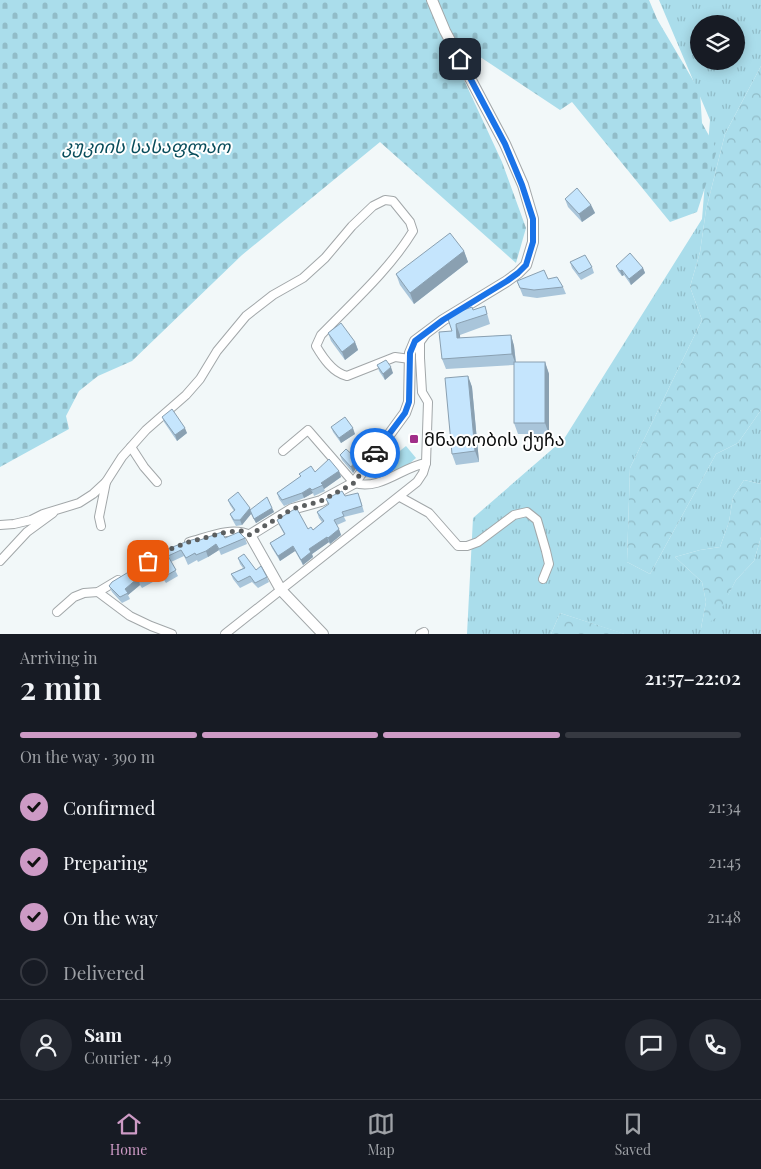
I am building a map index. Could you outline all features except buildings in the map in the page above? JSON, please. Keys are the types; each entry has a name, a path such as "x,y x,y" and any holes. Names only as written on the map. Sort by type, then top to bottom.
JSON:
{"street":[{"path":"225,634 417,482 423,473 426,463 428,402 422,392 415,359 410,353 415,341 427,330 507,281 526,265 533,242 533,219 522,185 505,144 445,31 432,0"},
{"path":"0,525 22,522 79,503 106,482 122,457 146,430 200,380 217,351 246,316 273,295 303,278 373,206 385,200 393,201 402,210 410,222 413,231 389,263 321,335 316,346 324,359 341,374 348,376 394,357 400,356 415,359"},
{"path":"250,535 292,509 321,501 354,483 405,413 409,402 415,359"},
{"path":"283,451 308,430 354,483 363,486 390,479 417,465 426,463"},
{"path":"131,447 157,482"},
{"path":"101,526 99,517 106,482"},
{"path":"400,497 429,513 458,546 467,546 478,542 514,515 527,512 536,520 548,558 549,564 543,579"},
{"path":"0,561 27,532 57,510"},
{"path":"181,545 226,532 242,531 250,535 281,590 323,634"},
{"path":"57,612 74,597 84,593 98,592 123,577"},
{"path":"98,592 130,616 172,634"}],"green space":[{"name":"კუკიის სასაფლაო","path":"0,0 427,0 502,162 526,228 516,263 380,142 242,255 132,361 98,376 79,391 66,416 69,429 0,467"},
{"path":"435,0 649,0 657,19 700,92 702,123 717,150 697,212 670,222 572,102 560,110 450,37"},
{"path":"659,0 761,0 761,66 725,134 706,210 700,252 690,287 702,320 630,468 627,562 650,574 716,454 738,443 761,410 761,484 744,480 733,497 729,522 720,547 675,557 702,582 706,602 701,628 728,595 736,580 754,561 761,537 761,634 624,634 560,613 551,634 467,634 473,518 564,439 702,219 710,120"},
{"path":"761,66 761,410 738,443 716,454 650,574 627,562 630,468 702,320 690,287 700,252 706,210 725,134"},
{"path":"406,446 416,458 397,474 386,462"},
{"path":"744,480 761,484 761,537 754,561 736,580 717,617 701,628 706,602 702,582 675,557 720,547 729,522 733,497"},
{"path":"560,613 622,633 624,634 551,634"}],"way so far":[{"path":"148,561 165,551 189,542 226,532 242,531 250,535 292,509 321,501 354,483 375,453"}],"place":[{"name":"მნათობის ქუჩა","path":"414,439"}],"route":[{"path":"375,453 405,413 409,402 410,353 415,341 427,330 518,273 526,265 533,242 533,219 522,185 505,144 460,59"}]}
